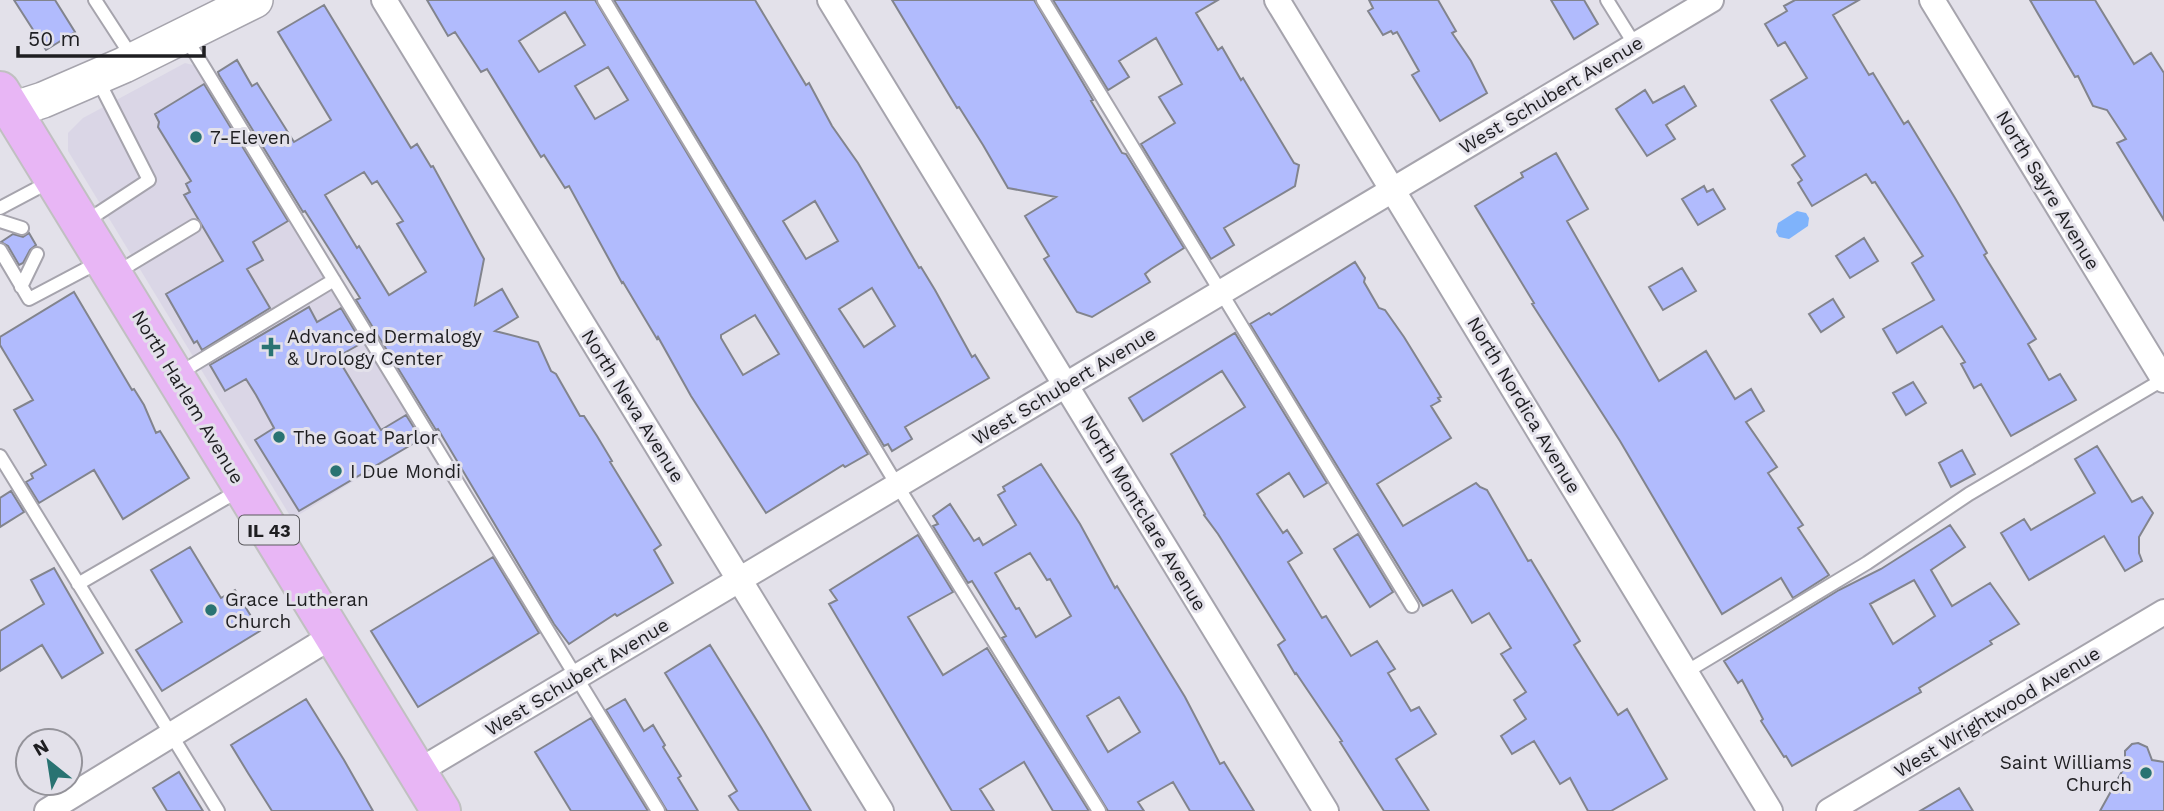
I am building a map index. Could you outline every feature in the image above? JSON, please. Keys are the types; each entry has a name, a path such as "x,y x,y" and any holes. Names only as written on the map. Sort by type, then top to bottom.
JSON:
{"main road":[{"path":"4,106 96,77 185,36 244,3"},
{"name":"North Harlem Avenue","path":"4,106 82,224 441,811"}],"street":[{"name":"North Neva Avenue","path":"384,0 881,811"},
{"name":"North Montclare Avenue","path":"830,0 1326,811"},
{"name":"North Nordica Avenue","path":"1278,0 1770,811"},
{"name":"West Schubert Avenue","path":"417,772 1711,0"},
{"name":"North Sayre Avenue","path":"1932,0 2164,380"},
{"name":"West Wrightwood Avenue","path":"1829,811 2164,612"},
{"path":"47,811 334,635"}],"lane":[{"path":"95,0 134,60"},
{"path":"604,0 897,485 1099,811"},
{"path":"1043,0 1412,606"},
{"path":"1607,0 1635,45"},
{"path":"185,36 659,811"},
{"path":"82,224 149,180 96,77"},
{"path":"0,208 54,179"},
{"path":"0,221 22,228"},
{"path":"0,250 29,299 108,267 194,226"},
{"path":"22,287 37,254"},
{"path":"175,376 334,280"},
{"path":"1686,672 1867,563 1969,494 2164,380"},
{"path":"0,456 218,811"},
{"path":"78,584 243,488"}],"shaded area":[{"path":"185,63 197,66 424,438 292,519 68,151 68,133 83,118"}],"water":[{"path":"1797,211 1806,213 1809,218 1808,226 1789,239 1779,237 1776,232 1778,223"}],"building":[{"path":"14,0 55,0 75,32 46,50"},
{"path":"427,0 595,0 868,454 845,467 843,465 766,513 622,283 569,186 565,188 544,155 541,157 487,69 481,72 455,32 448,36","holes":["565,12 585,45 539,72 519,41","608,67 628,100 595,119 575,86","755,315 779,354 743,375 721,335"]},
{"path":"614,0 755,0 806,85 809,83 832,126 858,163 972,357 975,355 989,378 905,427 912,439 892,451 888,444 884,446","holes":["815,201 838,241 806,259 783,221","872,288 895,326 864,347 839,309"]},
{"path":"892,0 1034,0 1122,153 1126,154 1184,248 1145,274 1150,282 1092,317 1077,312 1044,259 1049,256 1025,216 1056,197 1008,188"},
{"path":"1053,0 1218,0 1196,13 1218,50 1222,47 1241,80 1243,78 1294,163 1299,165 1295,186 1224,228 1234,245 1211,259 1141,144 1175,123 1159,97 1182,84 1156,38 1119,61 1129,77 1108,90"},
{"path":"1369,0 1438,0 1456,31 1452,33 1471,61 1487,93 1440,121 1412,75 1419,71 1397,32 1393,34 1391,31 1383,35 1368,11 1373,8"},
{"path":"1551,0 1584,0 1598,24 1574,39"},
{"path":"1795,0 1859,0 1833,15 1869,75 1873,73 1904,124 1908,121 1955,198 1987,253 1984,255 2036,339 2028,344 2049,380 2060,374 2076,400 2011,436 1981,384 1974,388 1961,364 1965,362 1942,326 1897,353 1883,329 1934,300 1912,263 1923,256 1875,182 1872,183 1866,174 1812,206 1798,183 1802,180 1792,165 1805,156 1771,100 1807,78 1785,42 1778,46 1765,24 1787,11 1784,6"},
{"path":"2030,0 2095,0 2134,64 2151,53 2164,73 2164,220 2117,143 2126,139 2107,110 2093,106 2078,76 2075,77"},
{"path":"324,5 411,148 417,144 431,167 433,166 484,259 475,305 502,289 518,317 495,331 538,342 551,371 556,374 580,416 584,416 597,436 661,545 654,550 673,583 617,616 615,614 569,644 554,624 438,429 436,430 356,300 360,298 305,211 303,212 219,75 218,72 237,60 252,86 257,83 294,142 331,120 278,32","holes":["364,172 372,184 377,181 403,221 397,224 426,272 389,295 325,195"]},
{"path":"204,84 288,221 253,242 263,260 247,269 270,308 202,350 197,341 194,343 166,294 223,261 184,195 190,192 186,184 191,181 158,127 155,114"},
{"path":"1684,86 1696,106 1666,125 1675,139 1647,156 1616,109 1645,90 1653,103"},
{"path":"1556,153 1588,209 1567,221 1659,381 1706,351 1735,399 1751,389 1764,411 1746,422 1777,467 1768,473 1803,525 1798,528 1829,575 1793,598 1781,578 1722,614 1620,441 1532,304 1534,303 1475,206 1523,177 1521,173"},
{"path":"1704,186 1707,192 1713,189 1725,209 1698,225 1682,199"},
{"path":"29,233 36,245 19,265 8,246 1,242 13,234 23,237"},
{"path":"1864,238 1878,261 1850,278 1836,256"},
{"path":"1355,262 1379,308 1385,310 1404,337 1441,397 1438,398 1440,401 1431,406 1451,438 1377,484 1403,526 1476,483 1487,490 1528,561 1531,560 1580,641 1574,645 1618,715 1627,709 1667,779 1611,811 1588,811 1570,778 1560,784 1534,741 1512,754 1501,736 1526,719 1514,700 1526,692 1501,654 1511,648 1489,613 1472,623 1452,590 1423,606 1250,324 1269,313 1271,315"},
{"path":"1682,268 1696,291 1663,310 1649,287"},
{"path":"74,292 132,390 134,389 144,405 156,433 160,431 189,478 123,519 94,470 39,503 26,482 33,478 31,474 46,465 14,410 33,400 0,345 0,337"},
{"path":"1833,299 1844,317 1821,332 1809,314"},
{"path":"309,307 317,322 341,308 362,343 337,357 381,430 406,415 421,439 299,511 255,440 274,428 256,395 246,379 225,391 210,365"},
{"path":"1235,333 1327,483 1304,497 1289,473 1257,494 1283,533 1287,530 1302,553 1288,562 1322,618 1326,616 1351,656 1377,641 1395,669 1388,673 1411,711 1419,707 1436,734 1396,759 1429,811 1384,811 1340,742 1342,741 1295,674 1278,645 1285,640 1204,515 1171,454 1245,407 1222,371 1143,421 1129,398"},
{"path":"1913,382 1926,403 1906,415 1893,393"},
{"path":"2097,446 2132,502 2142,497 2153,513 2139,537 2142,561 2125,571 2104,536 2029,580 2001,533 2024,519 2031,530 2095,493 2075,459"},
{"path":"1962,450 1975,474 1951,487 1939,463"},
{"path":"1041,464 1080,524 1115,588 1117,586 1185,697 1220,764 1224,762 1254,811 1190,811 1173,782 1138,802 1144,811 1108,811 1002,638 1006,636 972,581 968,583 933,526 938,524 933,516 950,504 974,541 979,538 983,545 1016,525 998,495 1005,491 1003,487","holes":["1030,553 1047,580 1050,579 1071,616 1036,637 995,573","1119,697 1140,732 1108,752 1087,716"]},
{"path":"11,491 24,512 0,527 0,498"},
{"path":"1950,525 1965,547 1931,570 1952,606 1990,583 2019,624 1990,641 1992,644 1919,688 1921,692 1792,766 1761,721 1763,719 1742,680 1738,683 1724,661 1839,590 1881,569","holes":["1914,580 1935,616 1893,644 1870,604"]},
{"path":"1358,534 1393,592 1370,607 1334,549"},
{"path":"918,535 953,592 908,617 943,675 987,648 1089,811 1053,811 1024,762 980,789 994,811 952,811 829,604 837,600 830,590"},
{"name":"Grace Lutheran Church","path":"190,547 221,598 235,590 260,631 162,691 136,650 182,622 151,570"},
{"path":"493,557 539,633 418,707 371,631"},
{"path":"54,568 103,653 62,678 42,645 0,671 0,631 44,604 31,580"},
{"path":"710,645 811,811 739,811 729,796 737,791 665,673"},
{"path":"306,699 373,811 272,811 231,745"},
{"path":"625,699 644,731 653,725 681,776 678,778 698,811 667,811 606,710"},
{"path":"591,718 648,811 571,811 535,752"},
{"name":"Saint Williams Church","path":"2138,743 2147,747 2152,760 2164,762 2164,811 2100,811 2125,766 2125,751 2132,744"},
{"path":"179,772 203,811 167,811 153,788"},
{"path":"1959,788 1973,811 1920,811"}],"place":[{"name":"7-Eleven","path":"196,137"},
{"name":"Advanced Dermalogy & Urology Center","path":"271,347"},
{"name":"The Goat Parlor","path":"279,437"},
{"name":"I Due Mondi","path":"336,471"},
{"name":"Grace Lutheran Church","path":"211,610"},
{"name":"Saint Williams Church","path":"2146,773"}]}
